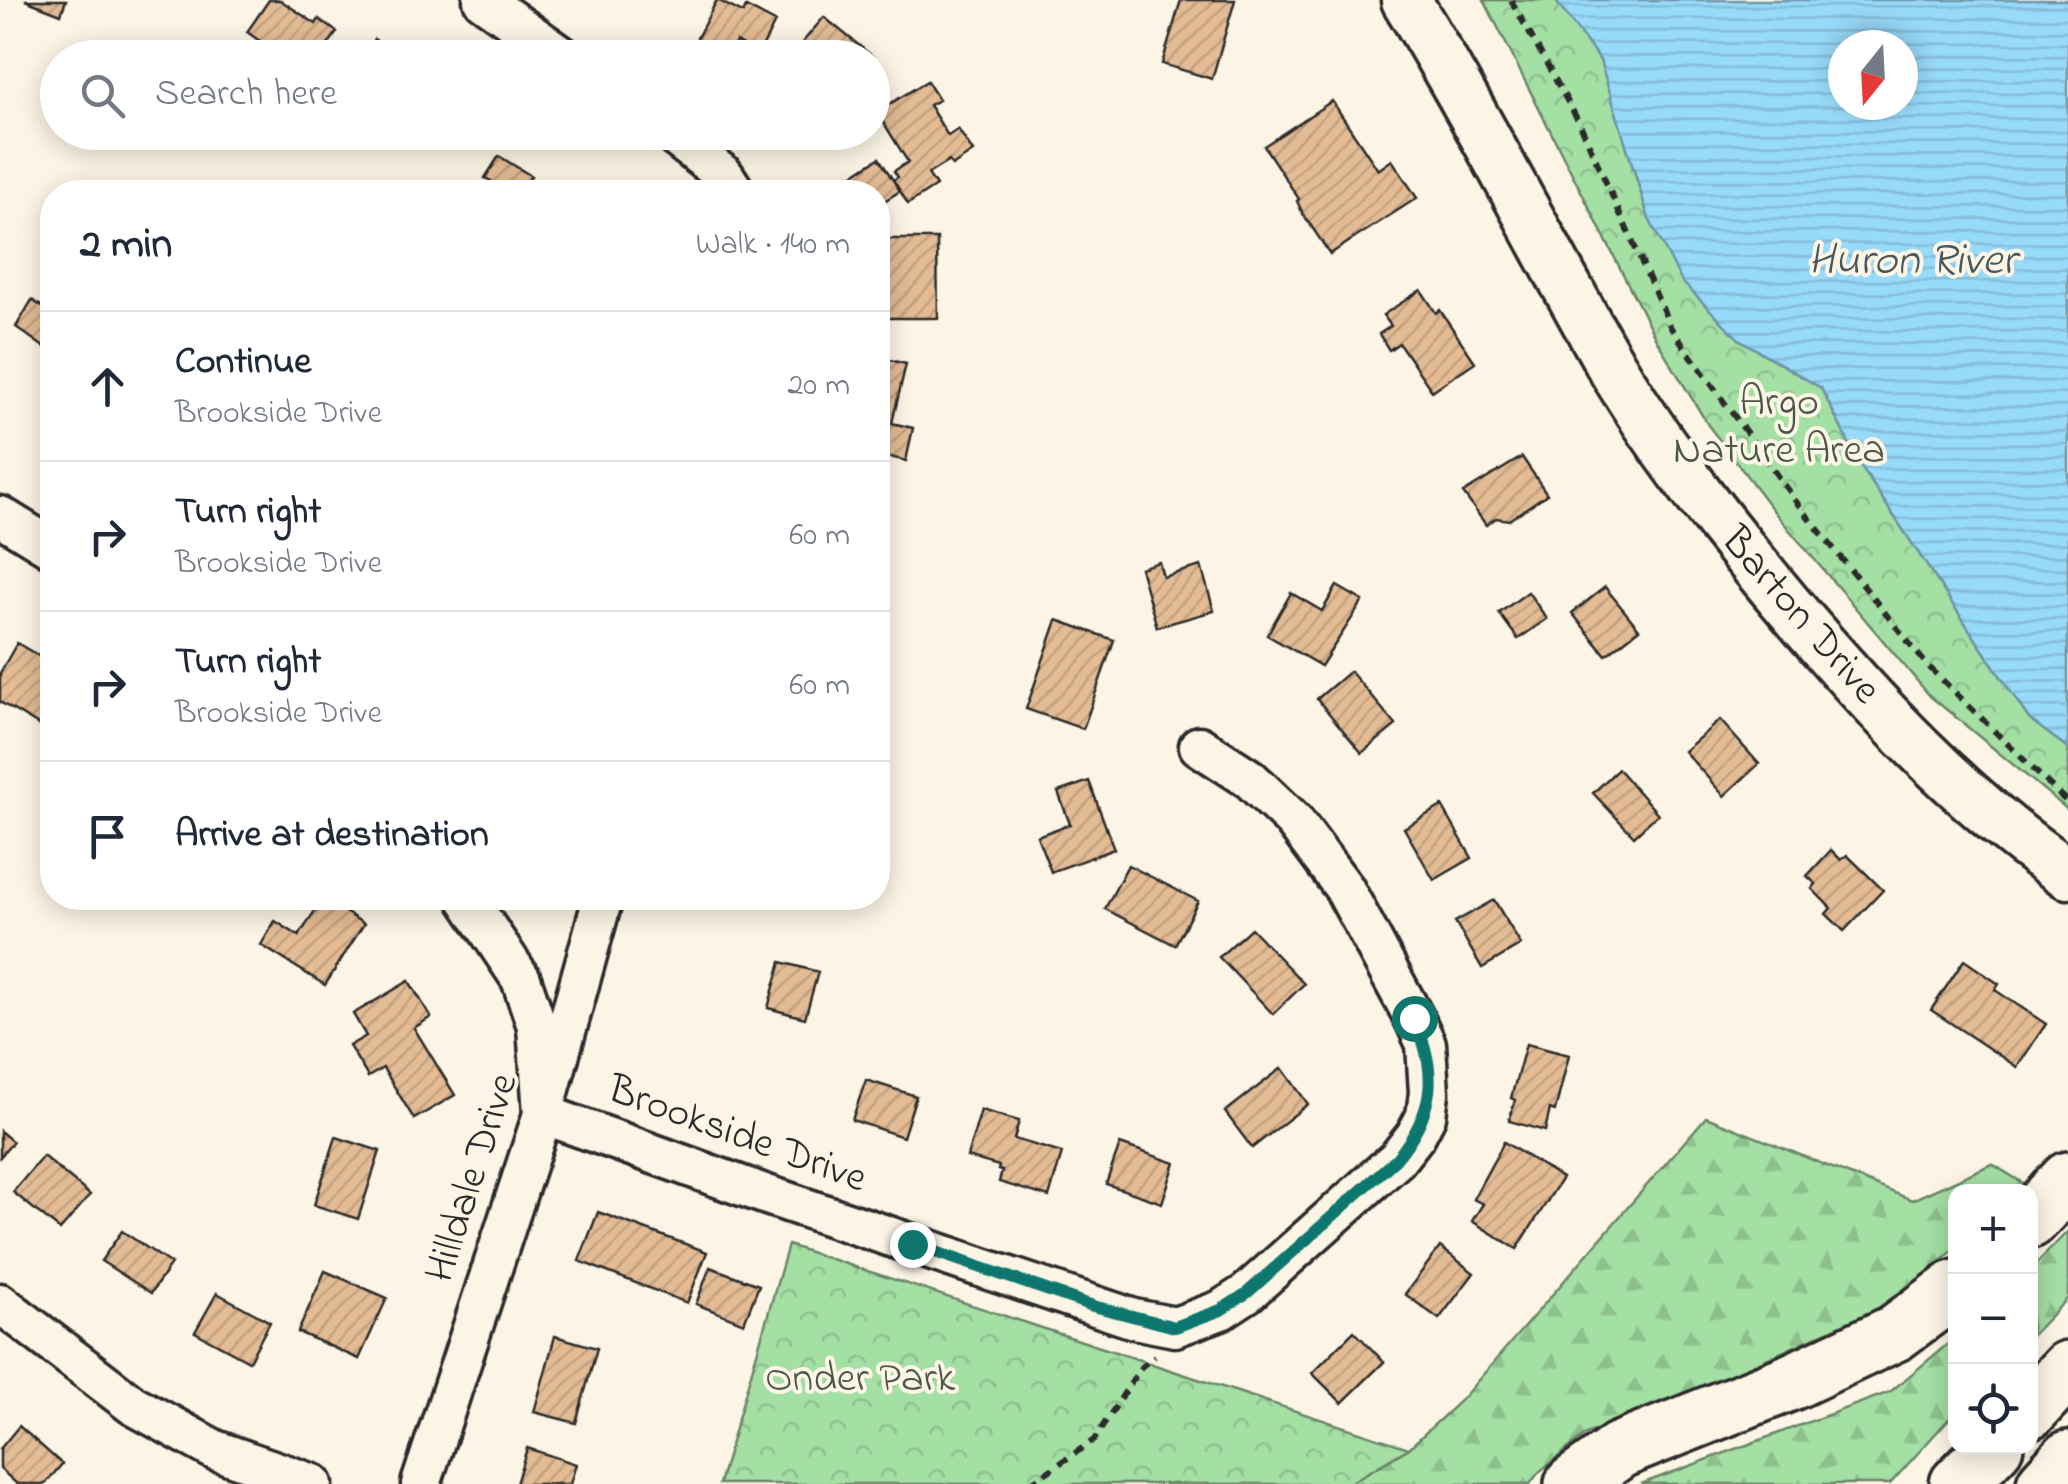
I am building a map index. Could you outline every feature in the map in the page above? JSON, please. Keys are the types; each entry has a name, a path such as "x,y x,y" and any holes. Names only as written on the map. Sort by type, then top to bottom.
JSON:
{"highway":[{"path":"2038,1212 2068,1180"},
{"path":"1572,1484 1620,1450 1792,1382 1896,1332 1948,1294"},
{"path":"2038,1401 2068,1369"},
{"path":"1958,1484 1989,1454"},
{"path":"1968,1484 1991,1454"},
{"path":"2045,1484 2068,1458"}],"main road":[{"name":"Barton Drive","path":"1406,0 1520,196 1611,365 1710,512 1918,751 2010,832 2068,874"}],"street":[{"path":"483,0 540,40"},
{"path":"693,150 728,180"},
{"path":"0,516 40,541"},
{"path":"1198,1321 1247,1293 1396,1159 1426,1116 1429,1092 1426,1044 1344,888 1294,821 1250,779 1199,746"},
{"name":"Brookside Drive","path":"475,910 521,979 537,1026 543,1114 1093,1306 1175,1327 1198,1321"},
{"name":"Hilldale Drive","path":"421,1484 543,1114 600,910"},
{"path":"0,1303 102,1383 196,1441 247,1464 314,1484"}],"path":[{"path":"1511,0 1580,124 1671,328 1794,499 1926,664 2068,804"},
{"path":"1030,1484 1094,1440 1142,1367 1198,1321"}],"green space":[{"name":"Argo Nature Area","path":"1484,0 1555,0 1600,60 1649,219 1739,339 1821,388 1860,465 2029,719 2068,748 2068,810 1930,696 1776,514 1708,425 1656,339"},
{"path":"1706,1117 1912,1200 1992,1164 2024,1184 1948,1184 1948,1255 1896,1300 1727,1377 1586,1434 1530,1484 1348,1484 1409,1448 1461,1400"},
{"path":"2068,1231 2068,1298 2038,1329 2038,1274 2038,1262"},
{"name":"Onder Park","path":"788,1245 1409,1448 1348,1484 719,1484"},
{"path":"1948,1344 1948,1420 1890,1484 1641,1484 1890,1392"}],"water":[{"name":"Huron River","path":"1555,0 2068,0 2068,748 2029,719 1860,465 1821,388 1739,339 1682,282 1649,219 1600,60"}],"building":[{"path":"25,0 66,0 61,14"},
{"path":"269,0 280,0 316,24 319,19 337,32 331,40 258,40 247,32"},
{"path":"717,0 743,13 746,7 775,22 766,40 696,40"},
{"path":"1181,0 1235,0 1212,79 1162,64"},
{"path":"824,17 852,40 804,40"},
{"path":"927,81 939,100 929,105 948,136 958,129 973,152 952,166 949,161 928,174 936,186 908,204 893,180 898,177 894,171 908,162 890,133 890,104"},
{"path":"1332,101 1378,170 1392,160 1417,198 1330,254 1264,146"},
{"path":"499,156 531,176 528,180 485,178"},
{"path":"879,158 900,191 890,197 890,180 845,180"},
{"path":"890,239 937,239 938,318 890,318"},
{"path":"1421,290 1436,313 1440,310 1475,362 1432,391 1399,343 1389,350 1379,334 1391,326 1383,315"},
{"path":"32,300 40,305 40,344 16,327"},
{"path":"890,360 906,364 892,423 913,428 906,461 890,457"},
{"path":"1522,457 1547,494 1509,520 1496,518 1486,525 1463,493"},
{"path":"1159,562 1163,577 1201,566 1214,611 1157,627 1140,568"},
{"path":"1337,586 1363,601 1321,666 1267,635 1291,593 1322,611"},
{"path":"1605,587 1639,629 1606,655 1572,613"},
{"path":"1528,592 1547,619 1518,639 1499,613"},
{"path":"1057,620 1114,640 1083,729 1026,709"},
{"path":"17,643 40,657 40,726 0,702 0,673"},
{"path":"1350,671 1396,725 1362,753 1317,699"},
{"path":"1720,720 1759,764 1724,796 1684,751"},
{"path":"1618,769 1658,814 1634,836 1593,793"},
{"path":"1089,781 1114,849 1051,872 1037,836 1070,824 1058,792"},
{"path":"1442,806 1472,858 1434,880 1404,828"},
{"path":"1831,850 1841,860 1847,855 1883,890 1844,931 1826,914 1831,908 1812,889 1816,884 1807,876"},
{"path":"1128,865 1198,901 1175,945 1105,909"},
{"path":"1494,900 1521,945 1482,968 1455,922"},
{"path":"315,910 342,910 364,924 325,985 261,945 275,921 299,936"},
{"path":"1251,928 1304,984 1273,1014 1219,957"},
{"path":"1964,960 1999,984 1995,990 2046,1024 2017,1067 1931,1010"},
{"path":"781,962 818,972 805,1018 768,1008"},
{"path":"409,981 431,1017 414,1028 455,1095 414,1119 383,1068 368,1077 349,1046 366,1036 353,1014"},
{"path":"1526,1044 1569,1055 1555,1111 1550,1109 1545,1131 1509,1121 1515,1100 1511,1098"},
{"path":"1282,1068 1308,1104 1252,1148 1225,1112"},
{"path":"866,1080 916,1096 903,1137 852,1120"},
{"path":"981,1110 1019,1121 1014,1139 1062,1153 1049,1197 999,1182 999,1166 967,1157"},
{"path":"0,1131 13,1142 0,1157"},
{"path":"336,1137 380,1151 358,1219 314,1205"},
{"path":"1504,1142 1562,1178 1517,1249 1472,1221 1483,1204 1473,1199"},
{"path":"1120,1144 1175,1163 1162,1203 1106,1184"},
{"path":"43,1156 90,1195 60,1230 13,1192"},
{"path":"598,1212 707,1252 687,1303 579,1261"},
{"path":"122,1231 171,1264 151,1293 101,1261"},
{"path":"1440,1247 1474,1273 1439,1319 1405,1294"},
{"path":"710,1267 759,1285 744,1323 696,1304"},
{"path":"325,1271 387,1298 359,1359 298,1332"},
{"path":"217,1293 270,1322 249,1361 195,1332"},
{"path":"1354,1331 1384,1362 1342,1403 1312,1373"},
{"path":"555,1336 597,1348 576,1423 534,1412"},
{"path":"19,1426 62,1464 45,1484 17,1484 0,1469 0,1449"},
{"path":"527,1448 576,1464 570,1484 516,1484"}],"route":[{"path":"912,1244 1134,1319 1175,1327 1198,1321 1247,1293 1396,1159 1416,1135 1426,1116 1429,1067 1426,1044 1414,1018"}]}
